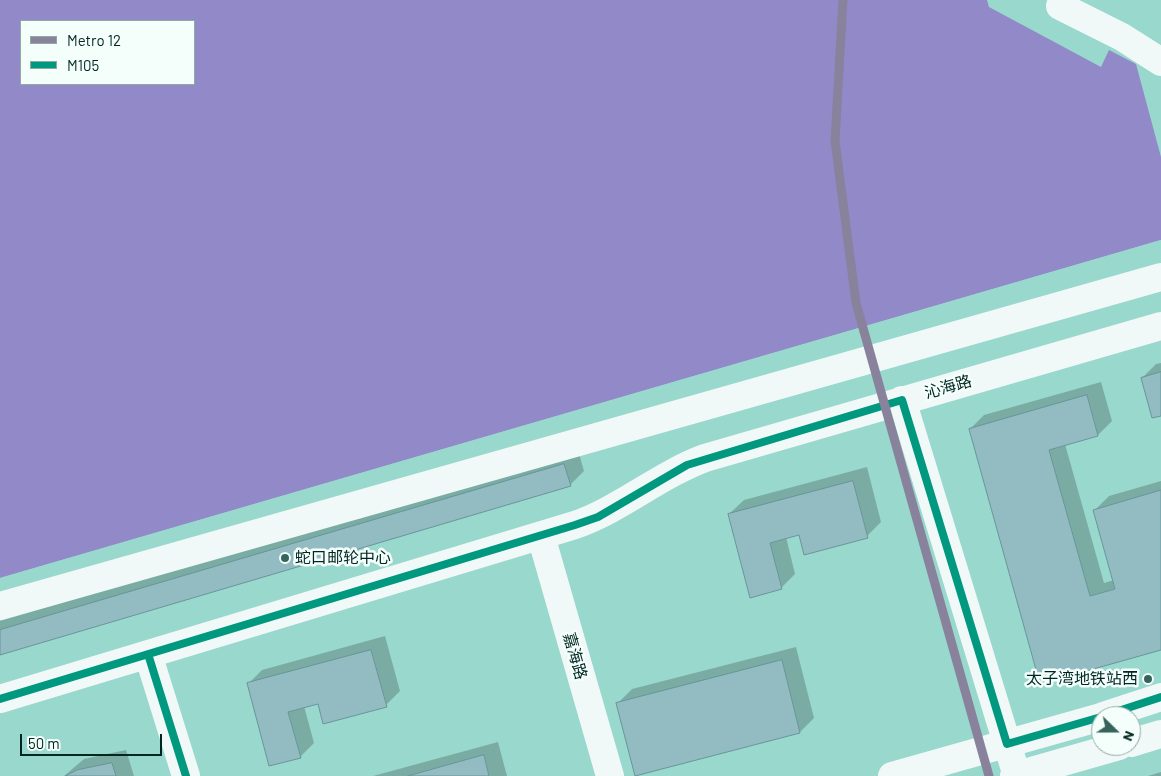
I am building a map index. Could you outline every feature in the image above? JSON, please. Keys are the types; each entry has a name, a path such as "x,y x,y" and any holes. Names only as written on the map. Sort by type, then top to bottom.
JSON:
{"street":[{"path":"1060,6 1122,37 1161,62"},
{"path":"0,606 1161,277"},
{"name":"沁海路","path":"0,699 541,536 598,517 688,465 902,400 1161,326"},
{"path":"902,400 1016,776 1091,754"},
{"name":"嘉海路","path":"541,536 610,776"},
{"path":"148,654 186,776"},
{"path":"1133,706 1161,697"},
{"path":"892,776 1091,719"},
{"path":"1141,739 1161,734"}],"shaded area":[{"path":"0,0 987,0 989,7 1101,67 1109,50 1136,64 1161,157 1161,240 0,578"}],"pier":[{"path":"1161,240 1161,243 0,581 0,578"}],"building":[{"path":"1161,372 1161,416 1152,418 1141,378"},
{"path":"1087,395 1098,436 1049,450 1090,596 1115,589 1093,510 1161,490 1161,650 1040,684 969,429"},
{"name":"蛇口邮轮中心","path":"564,464 571,486 0,655 0,630"},
{"path":"853,481 868,538 804,555 799,535 770,543 782,589 750,598 728,514"},
{"path":"371,650 387,707 323,724 318,704 288,712 301,758 269,766 247,683"},
{"path":"782,660 800,733 635,776 616,703"},
{"path":"484,755 489,776 408,776"},
{"path":"112,763 116,776 65,776 77,770"}],"metro line":[{"name":"12","path":"843,0 835,141 856,303 989,776"}],"transit line":[{"name":"M105","path":"0,699 575,525 598,517 687,465 902,400 1007,744 1091,720"},
{"name":"M105","path":"148,654 186,776"},
{"name":"M105","path":"1134,706 1161,697"}],"place":[{"name":"蛇口邮轮中心","path":"285,558"},
{"name":"太子湾地铁站西","path":"1148,679"}]}
